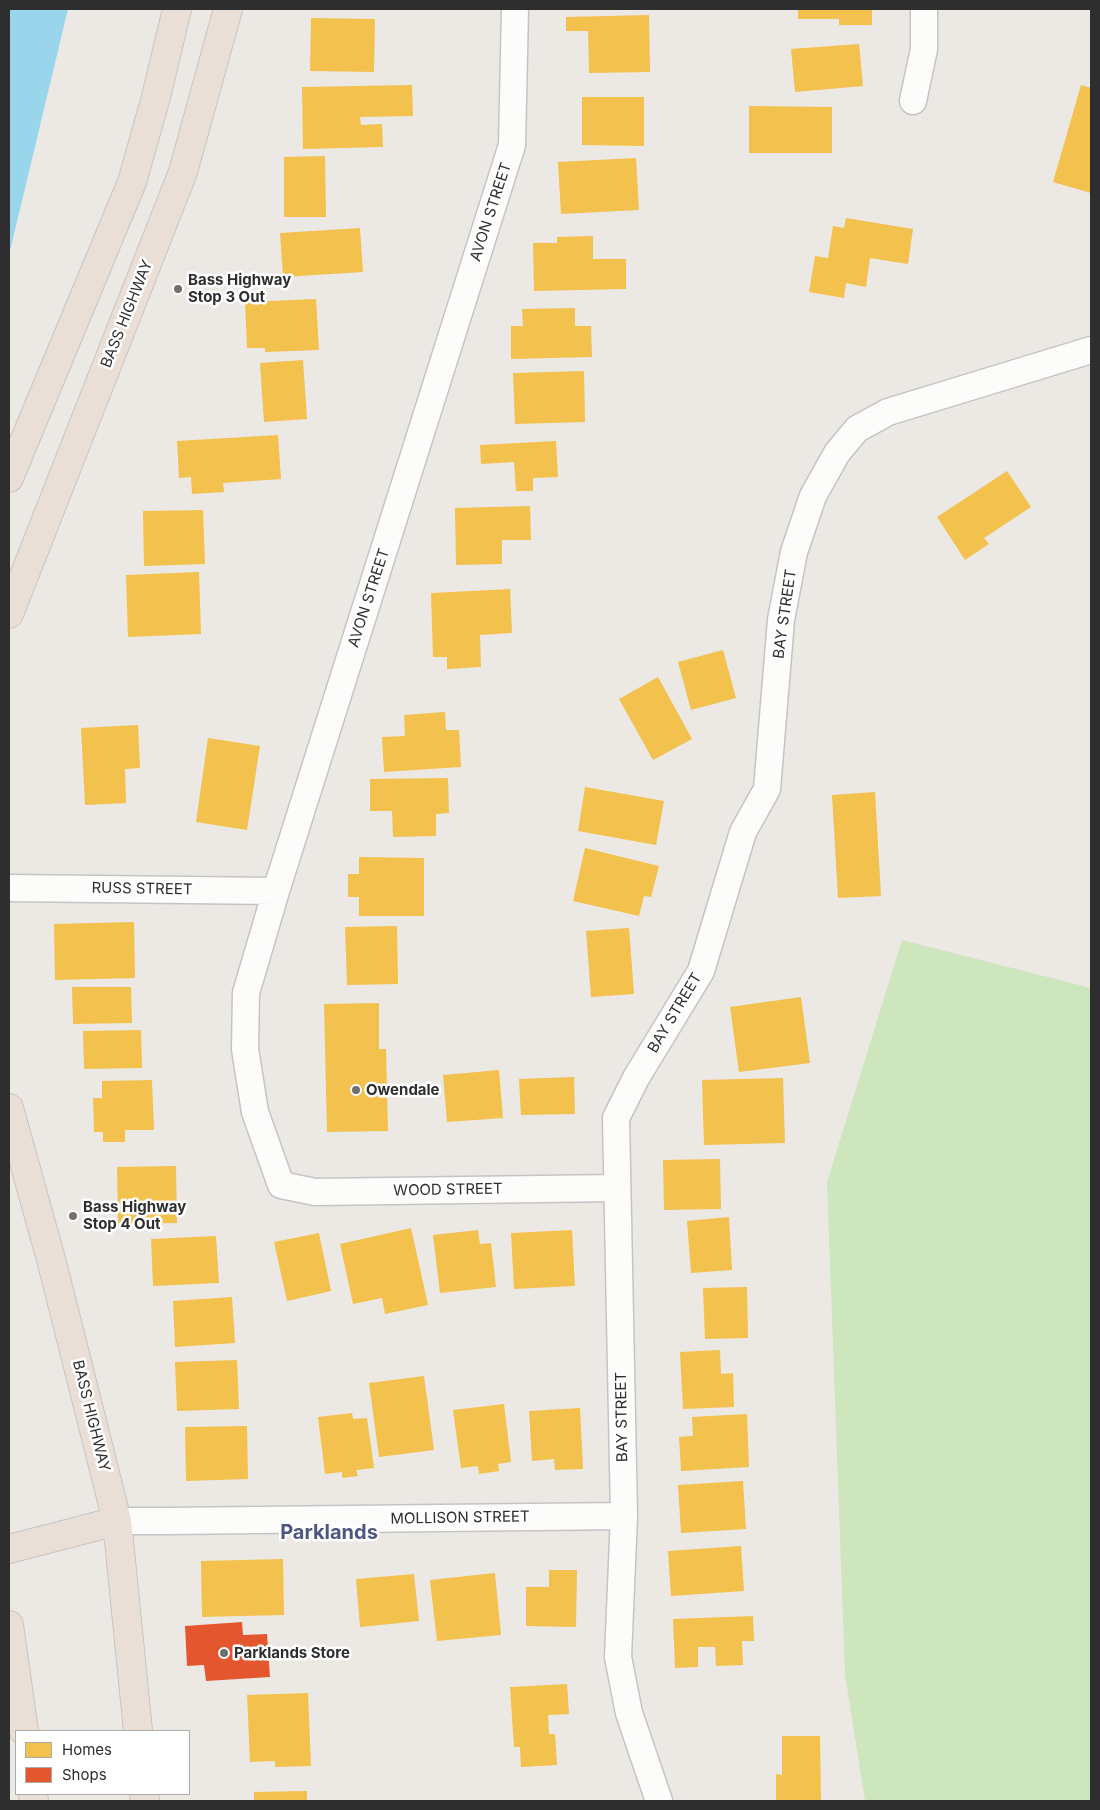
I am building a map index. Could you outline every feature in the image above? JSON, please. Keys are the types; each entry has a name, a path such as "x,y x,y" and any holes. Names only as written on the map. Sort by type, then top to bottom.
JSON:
{"highway":[{"path":"9,478 132,182 156,97 177,9"},
{"name":"BASS HIGHWAY","path":"9,614 183,172 228,9"},
{"name":"BASS HIGHWAY","path":"9,1108 52,1263 117,1521 138,1730"},
{"path":"9,1549 117,1521"},
{"path":"9,1625 24,1730"}],"street":[{"name":"AVON STREET","path":"281,1185 255,1112 245,1049 246,993 276,891 512,145 515,9"},
{"path":"913,101 924,49 924,9"},
{"name":"BAY STREET","path":"659,1801 629,1713 618,1657 624,1516 616,1118 636,1078 701,971 743,832 767,789 781,620 794,552 813,496 836,453 857,429 888,412 1091,350"},
{"name":"RUSS STREET","path":"9,888 276,891"},
{"name":"WOOD STREET","path":"281,1185 316,1192 616,1188"},
{"name":"MOLLISON STREET","path":"117,1521 624,1516"}],"green space":[{"path":"902,940 1091,988 1091,1801 865,1801 845,1674 827,1182"}],"water":[{"path":"9,9 68,9 9,255"}],"building: Homes":[{"path":"798,9 872,9 872,25 839,25 839,19 798,19"},
{"path":"649,15 650,72 589,73 588,31 566,31 566,17"},
{"path":"311,18 375,19 374,72 310,71"},
{"path":"859,44 863,86 795,92 791,49"},
{"path":"412,85 413,116 360,117 361,125 382,124 383,147 303,149 302,87"},
{"path":"1081,85 1091,88 1091,193 1053,182"},
{"path":"582,97 644,97 644,146 582,145"},
{"path":"749,106 832,107 832,153 749,153"},
{"path":"325,156 326,217 284,217 284,157"},
{"path":"636,158 639,210 561,214 558,162"},
{"path":"846,218 913,229 908,264 870,258 866,287 846,283 844,298 809,292 815,256 828,258 833,226 844,228"},
{"path":"360,228 363,272 283,277 280,233"},
{"path":"593,236 593,259 626,259 626,289 534,291 533,243 557,243 557,237"},
{"path":"316,299 319,350 265,352 265,348 247,348 245,302"},
{"path":"575,308 575,326 591,326 592,357 511,359 511,326 523,326 522,309"},
{"path":"303,360 307,419 264,422 260,363"},
{"path":"584,371 585,422 515,424 513,373"},
{"path":"278,435 281,479 223,483 224,492 192,494 191,477 179,478 177,441"},
{"path":"556,441 558,477 533,478 533,491 516,491 514,462 481,464 480,445"},
{"path":"1007,471 1031,507 984,538 989,544 965,560 937,517"},
{"path":"530,506 531,540 502,540 502,564 456,565 455,508"},
{"path":"203,510 205,564 144,566 143,511"},
{"path":"199,572 201,634 128,637 126,575"},
{"path":"510,589 512,633 480,635 481,667 447,669 447,657 433,657 431,593"},
{"path":"723,650 736,698 691,710 678,662"},
{"path":"658,677 692,739 653,760 619,699"},
{"path":"445,712 446,730 459,730 461,767 384,772 382,737 405,736 404,715"},
{"path":"138,725 140,768 125,769 126,803 85,805 81,728"},
{"path":"208,738 260,746 247,830 196,822"},
{"path":"448,778 449,813 436,814 436,836 393,837 392,811 370,811 370,779"},
{"path":"585,787 664,801 656,845 578,831"},
{"path":"875,792 881,896 838,898 832,795"},
{"path":"585,848 659,866 651,897 644,896 639,916 573,901"},
{"path":"359,857 424,858 424,916 359,916 359,897 348,897 348,874 359,874"},
{"path":"134,922 135,978 55,980 54,924"},
{"path":"397,926 398,984 347,985 345,927"},
{"path":"629,928 634,994 591,997 586,931"},
{"path":"72,987 131,987 132,1023 73,1024"},
{"path":"801,997 810,1063 739,1072 730,1007"},
{"name":"Owendale","path":"379,1003 379,1049 386,1049 388,1131 327,1132 324,1004"},
{"path":"141,1030 142,1068 84,1069 83,1031"},
{"path":"499,1070 503,1118 447,1122 443,1075"},
{"path":"574,1077 575,1114 521,1115 519,1079"},
{"path":"783,1078 785,1143 704,1145 702,1080"},
{"path":"152,1080 154,1130 125,1130 125,1142 103,1142 103,1132 94,1132 93,1098 102,1098 102,1081"},
{"path":"720,1159 721,1209 664,1210 663,1160"},
{"path":"176,1166 177,1223 118,1224 117,1167"},
{"path":"729,1217 732,1270 691,1273 687,1221"},
{"path":"411,1228 428,1305 385,1314 382,1298 353,1304 340,1244"},
{"path":"478,1230 480,1244 491,1243 496,1287 440,1293 433,1235"},
{"path":"572,1230 575,1286 514,1289 511,1233"},
{"path":"319,1233 331,1291 287,1301 274,1242"},
{"path":"216,1236 219,1283 153,1286 151,1239"},
{"path":"747,1287 748,1338 705,1339 703,1288"},
{"path":"232,1297 235,1343 175,1347 173,1301"},
{"path":"720,1350 721,1374 733,1373 734,1407 683,1409 680,1352"},
{"path":"237,1360 239,1409 177,1411 175,1362"},
{"path":"424,1376 434,1450 379,1457 369,1383"},
{"path":"504,1404 511,1462 498,1464 499,1471 479,1474 478,1466 461,1468 453,1410"},
{"path":"580,1408 583,1469 555,1470 554,1459 532,1461 529,1411"},
{"path":"352,1413 353,1419 367,1418 374,1468 356,1470 358,1476 342,1478 342,1472 325,1474 318,1417"},
{"path":"747,1414 749,1467 681,1471 679,1437 693,1436 692,1417"},
{"path":"247,1426 248,1479 186,1481 185,1427"},
{"path":"743,1481 746,1529 681,1533 678,1485"},
{"path":"741,1546 744,1591 671,1596 668,1551"},
{"path":"283,1559 284,1615 202,1617 201,1561"},
{"path":"549,1570 577,1570 576,1627 526,1626 526,1587 549,1587"},
{"path":"495,1573 501,1635 437,1641 430,1580"},
{"path":"414,1574 419,1621 360,1627 356,1579"},
{"path":"753,1616 754,1641 742,1641 743,1665 716,1666 715,1647 698,1647 698,1667 675,1668 673,1619"},
{"path":"567,1684 569,1714 548,1715 549,1734 555,1734 557,1765 521,1767 520,1747 514,1747 510,1687"},
{"path":"308,1693 311,1766 275,1767 275,1761 250,1762 247,1695"},
{"path":"782,1736 820,1736 821,1801 776,1801 776,1774 782,1775"},
{"path":"307,1791 307,1801 254,1801 254,1792"}],"building: Shops":[{"path":"242,1622 243,1635 267,1634 270,1677 206,1681 204,1665 187,1666 185,1626"}],"place":[{"name":"Bass Highway Stop 3 Out","path":"178,289"},
{"name":"Owendale","path":"356,1090"},
{"name":"Bass Highway Stop 4 Out","path":"73,1216"},
{"name":"Parklands Store","path":"224,1653"}],"district":[{"name":"Parklands","path":"329,1533"}]}
